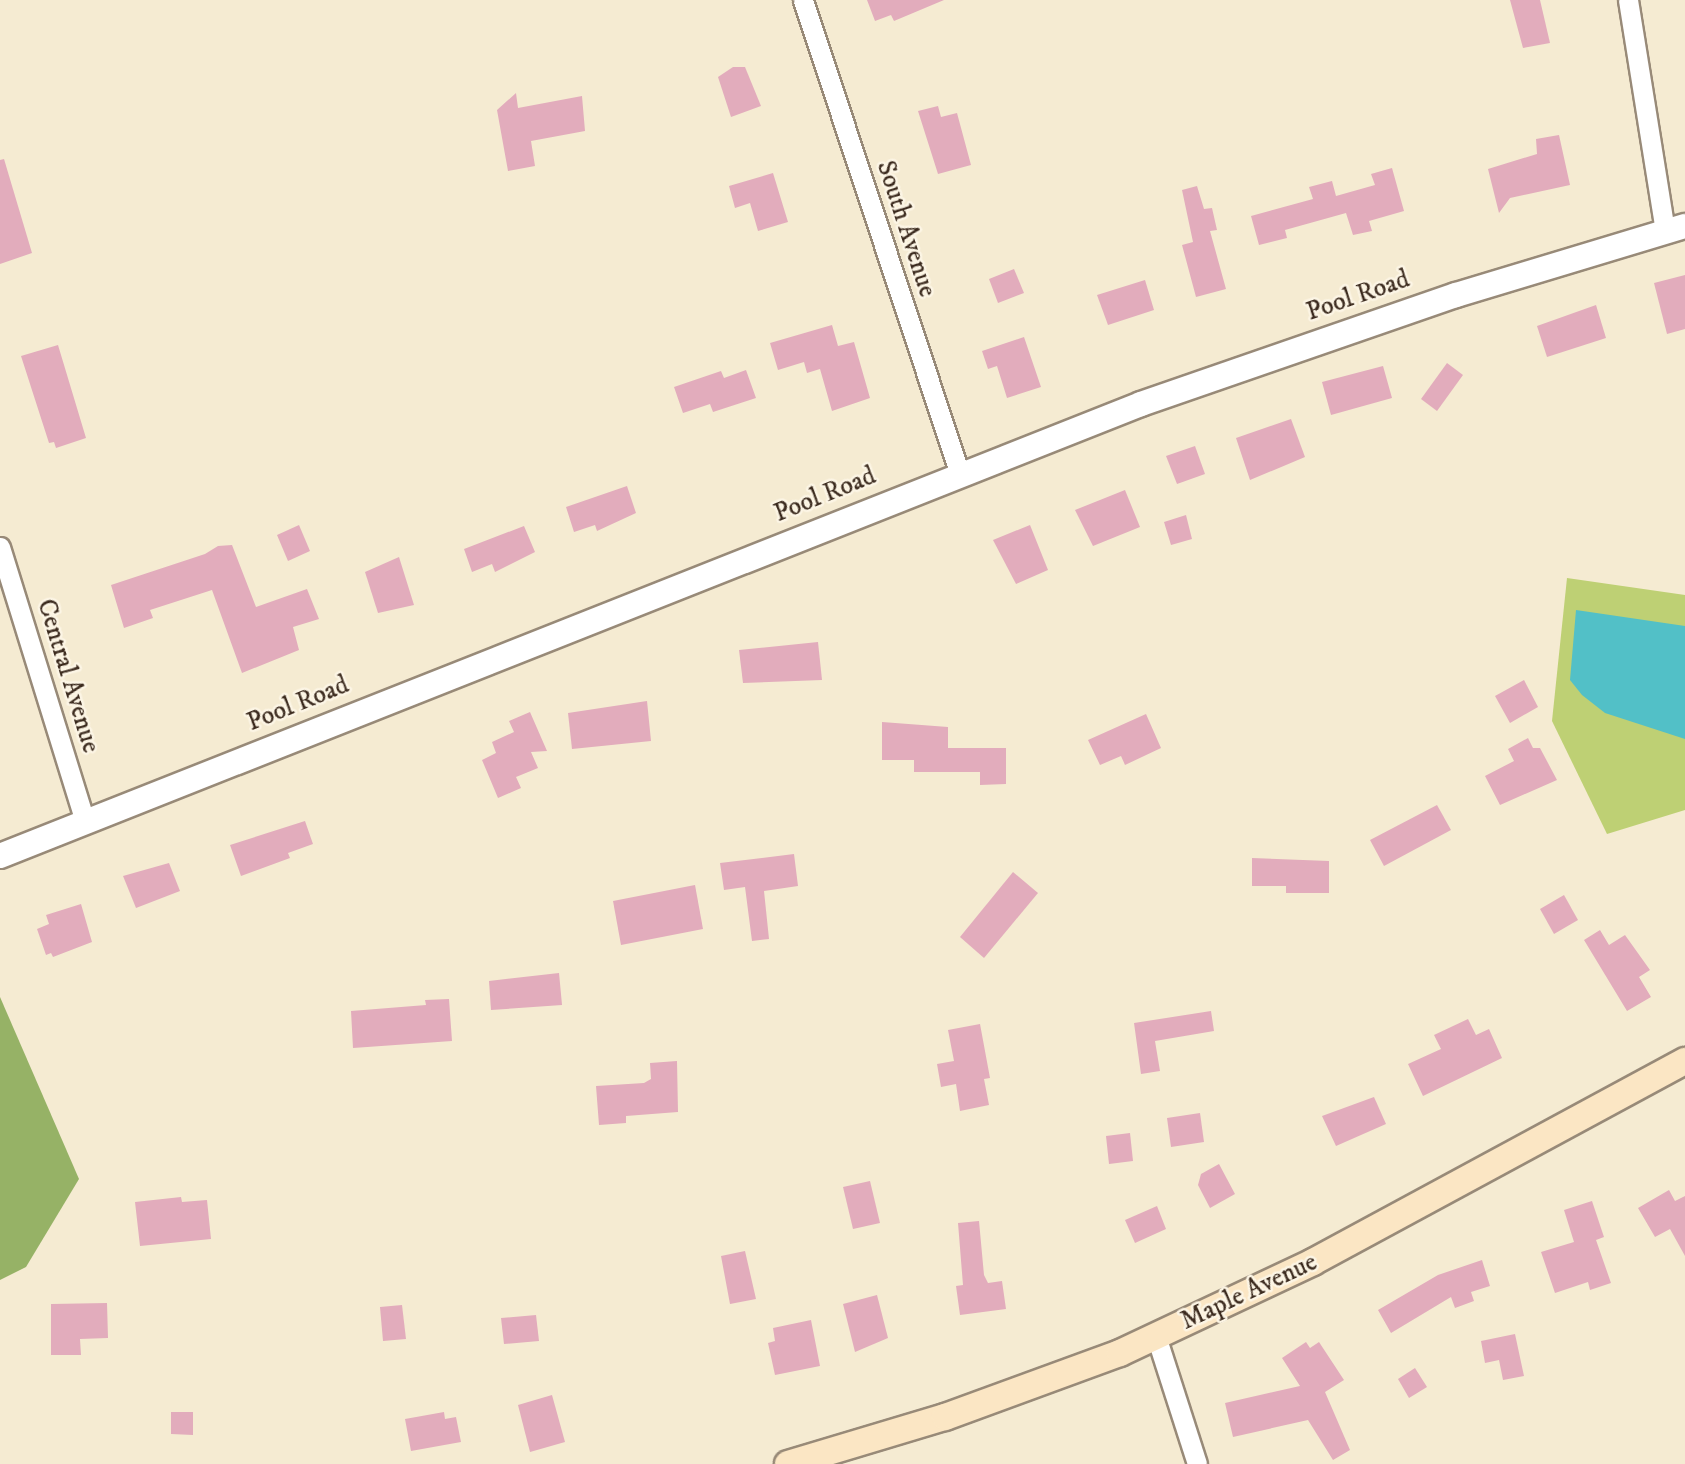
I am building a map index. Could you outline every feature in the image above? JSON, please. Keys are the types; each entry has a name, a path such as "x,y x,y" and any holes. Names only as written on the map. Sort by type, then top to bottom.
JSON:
{"main road":[{"name":"Maple Avenue","path":"788,1464 1039,1385 1156,1336 1394,1220 1685,1061"}],"street":[{"name":"South Avenue","path":"803,0 960,474"},
{"path":"1628,0 1675,229"},
{"name":"Pool Road","path":"0,856 960,474 1294,349 1675,229"},
{"name":"Central Avenue","path":"0,547 85,822"},
{"path":"1156,1336 1198,1464"}],"green space":[{"path":"1567,578 1685,595 1685,810 1607,834 1552,721"},
{"path":"0,997 79,1179 26,1267 0,1280"}],"water":[{"path":"1576,610 1685,626 1685,739 1605,713 1582,695 1570,680"}],"building":[{"path":"867,0 944,0 894,21 891,15 875,21"},
{"path":"1510,0 1540,0 1550,43 1523,48"},
{"path":"733,67 745,67 761,106 731,117 718,77"},
{"path":"516,93 518,108 582,96 585,131 531,141 535,166 508,171 497,110"},
{"path":"938,106 941,117 957,113 971,165 938,174 918,111"},
{"path":"1559,135 1570,185 1510,198 1499,213 1488,169 1537,154 1536,139"},
{"path":"4,159 32,253 0,264 0,160"},
{"path":"1392,168 1404,211 1369,221 1372,231 1353,235 1346,213 1285,230 1287,238 1259,245 1251,216 1313,199 1309,187 1332,181 1336,196 1375,185 1371,174"},
{"path":"773,173 788,222 758,231 750,203 735,208 729,186"},
{"path":"1197,186 1204,209 1212,208 1217,230 1210,231 1226,289 1196,297 1182,245 1193,242 1182,190"},
{"path":"1014,269 1024,293 998,303 989,279"},
{"path":"1685,275 1685,329 1667,334 1654,283"},
{"path":"1145,280 1154,310 1108,325 1097,295"},
{"path":"1596,305 1606,338 1547,357 1537,326"},
{"path":"832,325 838,346 854,342 870,398 832,411 820,369 807,373 804,362 778,370 770,343"},
{"path":"1024,337 1041,387 1007,398 997,366 988,369 982,351"},
{"path":"58,345 86,438 56,448 54,442 49,443 21,356"},
{"path":"1447,363 1463,375 1437,411 1421,399"},
{"path":"1383,366 1392,398 1331,415 1322,382"},
{"path":"746,370 756,398 713,412 710,404 683,413 674,387 721,371 724,378"},
{"path":"1291,419 1305,457 1250,480 1236,438"},
{"path":"1195,446 1205,474 1177,484 1166,456"},
{"path":"627,486 636,513 597,531 595,525 574,532 566,507"},
{"path":"1125,490 1140,527 1093,546 1075,510"},
{"path":"1186,515 1192,539 1171,545 1164,522"},
{"path":"299,525 310,551 288,561 277,535"},
{"path":"1030,525 1048,570 1016,584 993,540"},
{"path":"524,526 535,552 495,572 492,564 472,572 464,549"},
{"path":"232,545 256,607 307,589 319,619 293,627 299,650 242,673 212,590 150,610 153,618 124,628 111,585 205,554 218,546"},
{"path":"399,557 414,605 378,613 365,572"},
{"path":"818,642 822,680 743,683 739,650"},
{"path":"1524,680 1538,707 1510,723 1495,696"},
{"path":"647,701 651,741 572,749 568,713"},
{"path":"530,712 547,751 531,752 538,768 516,777 521,788 498,798 482,760 496,753 492,742 514,732 509,721"},
{"path":"1146,714 1161,748 1125,765 1121,756 1100,765 1088,740"},
{"path":"882,722 948,727 948,748 1006,748 1006,784 980,785 980,772 914,772 914,760 882,760"},
{"path":"1528,738 1533,748 1540,748 1557,780 1500,805 1485,776 1514,761 1508,749"},
{"path":"1437,805 1451,830 1384,866 1370,840"},
{"path":"305,821 313,844 288,853 290,858 241,876 230,845"},
{"path":"794,854 798,886 764,891 769,939 752,941 745,887 724,890 720,863"},
{"path":"1252,858 1329,861 1329,893 1286,893 1286,886 1252,886"},
{"path":"169,863 180,891 136,908 123,876"},
{"path":"1013,872 1038,893 984,958 960,937"},
{"path":"695,885 703,929 621,945 613,901"},
{"path":"1564,895 1578,920 1554,934 1540,909"},
{"path":"81,904 92,942 53,957 51,953 46,955 37,929 49,924 46,915"},
{"path":"1600,930 1609,945 1625,935 1650,970 1639,977 1651,997 1627,1011 1584,940"},
{"path":"559,973 562,1005 491,1010 489,981"},
{"path":"449,999 452,1041 353,1048 351,1011 426,1005 425,1000"},
{"path":"1211,1011 1214,1031 1155,1041 1160,1071 1141,1074 1134,1023"},
{"path":"1468,1019 1476,1035 1489,1029 1502,1058 1423,1096 1408,1064 1441,1049 1434,1035"},
{"path":"980,1024 990,1078 984,1079 989,1105 960,1111 956,1084 941,1087 937,1064 954,1061 948,1030"},
{"path":"677,1061 678,1112 626,1116 626,1123 599,1125 596,1086 644,1083 651,1079 650,1063"},
{"path":"1374,1097 1386,1124 1336,1146 1322,1116"},
{"path":"1200,1113 1204,1142 1171,1147 1167,1118"},
{"path":"1130,1133 1133,1161 1109,1164 1106,1136"},
{"path":"1219,1164 1235,1194 1210,1208 1198,1185 1201,1174"},
{"path":"870,1181 880,1223 853,1229 843,1187"},
{"path":"1669,1190 1675,1201 1685,1196 1685,1256 1670,1229 1655,1237 1638,1208"},
{"path":"181,1197 182,1202 207,1200 211,1239 140,1246 135,1202"},
{"path":"1592,1201 1604,1237 1596,1240 1611,1283 1590,1290 1588,1282 1555,1293 1541,1252 1574,1242 1564,1210"},
{"path":"1157,1206 1166,1229 1135,1243 1125,1220"},
{"path":"979,1221 984,1275 988,1283 1002,1281 1006,1309 960,1315 956,1286 963,1285 958,1223"},
{"path":"745,1251 756,1299 730,1304 721,1256"},
{"path":"1482,1260 1490,1286 1471,1292 1474,1301 1455,1308 1451,1297 1391,1333 1378,1310 1438,1275"},
{"path":"877,1295 888,1338 855,1352 843,1304"},
{"path":"107,1303 108,1338 80,1339 81,1355 51,1355 51,1304"},
{"path":"402,1305 406,1339 383,1341 380,1307"},
{"path":"536,1315 539,1341 504,1344 501,1318"},
{"path":"811,1320 820,1366 775,1375 768,1343 775,1341 773,1328"},
{"path":"1515,1334 1524,1376 1503,1380 1499,1360 1485,1363 1481,1341"},
{"path":"1306,1342 1310,1348 1319,1342 1344,1380 1325,1392 1350,1450 1333,1460 1308,1420 1233,1437 1225,1403 1300,1386 1282,1358"},
{"path":"1415,1368 1427,1387 1409,1398 1398,1379"},
{"path":"552,1395 565,1442 530,1452 518,1405"},
{"path":"171,1412 193,1412 193,1435 171,1434"},
{"path":"444,1412 445,1419 456,1417 461,1442 411,1451 405,1419"}]}
